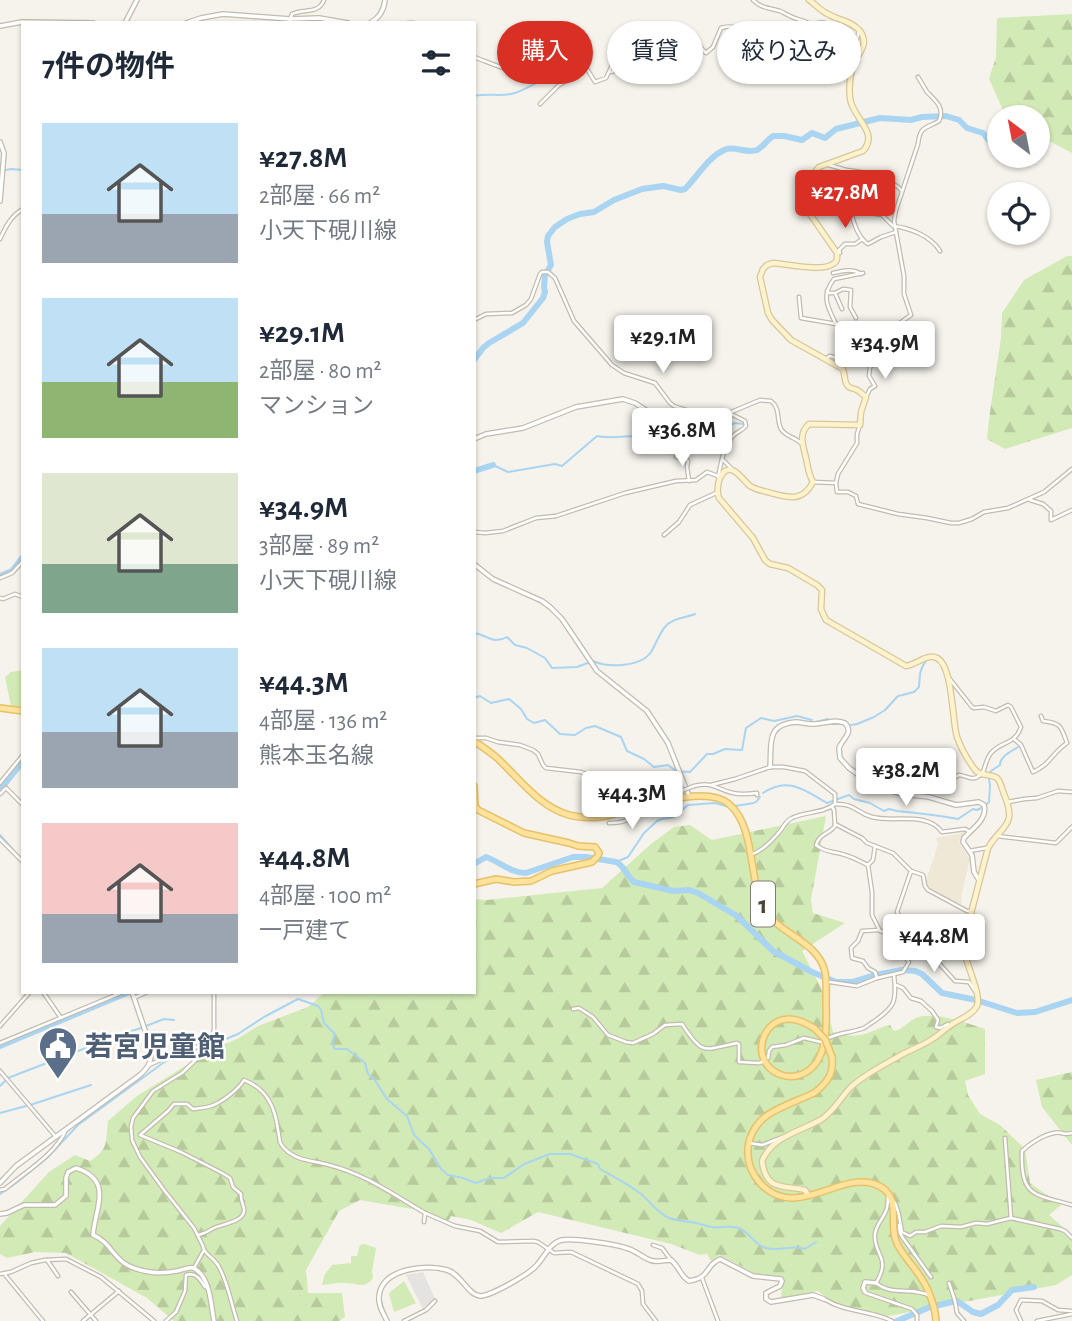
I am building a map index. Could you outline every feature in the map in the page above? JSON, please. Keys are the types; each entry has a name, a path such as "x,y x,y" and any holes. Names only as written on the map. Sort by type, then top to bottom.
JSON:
{"main road":[{"path":"809,0 829,15 844,21"},
{"path":"861,35 864,43 861,53"},
{"path":"808,1195 805,1190 774,1185 765,1172 762,1161 765,1154 786,1137 822,1119 861,1079 932,1040 974,1010 977,998 963,944 988,848 1004,830 1010,818 1008,802 996,777 981,775 972,767 957,736 948,677 940,661 937,658 928,658 906,666 826,620 821,609 822,590 817,584 788,568 770,564 765,560 753,538 716,493 718,479 725,472 732,470 748,485 757,489 790,498 805,493 813,482 801,443 805,427 809,424 860,425 866,397 857,389 847,386 843,369 791,340 772,320 760,277 763,269 773,263 816,267 832,265 838,258 806,206 806,197 819,167 863,151 868,145 868,131 850,100 851,84"},
{"path":"1,707 21,711"},
{"name":"1","path":"476,741 493,754 539,799 563,813 591,818 689,796 716,798 729,804 737,813 745,832 759,897 764,908 772,918 817,955 828,983 825,1039 820,1056 814,1064 801,1074 781,1075 769,1067 762,1054 762,1044 767,1031 771,1026 789,1019 798,1020 814,1028 825,1039 832,1057 832,1070 826,1083 814,1093 768,1115 755,1127 748,1143"},
{"path":"476,807 524,833 578,846 595,847 599,853 596,859 552,871 531,881 522,883 496,879 476,884"},
{"path":"748,1143 750,1166 757,1179 770,1192 789,1198 802,1198 862,1182 878,1185 888,1194 894,1210 895,1237 902,1252 924,1282 936,1321"}],"street":[{"path":"126,21 138,0"},
{"path":"289,21 296,12 318,9 324,0"},
{"path":"372,21 381,14 385,0"},
{"path":"753,0 767,9 806,21"},
{"path":"193,21 223,14 289,21 319,18 336,21"},
{"path":"0,26 21,22"},
{"path":"703,51 708,52 717,38"},
{"path":"476,58 497,66"},
{"path":"825,359 830,356 843,360 864,355 880,337 911,314 904,294 904,276 894,221 920,133 925,127 936,122 942,109 918,77"},
{"path":"540,104 561,84"},
{"path":"0,142 4,153 0,201"},
{"path":"826,163 892,182 902,191"},
{"path":"846,170 847,196 861,240 868,244 904,227 931,240 940,251"},
{"path":"0,239 8,222 21,210"},
{"path":"850,210 881,215 896,229"},
{"path":"840,253 839,250 845,244 855,244 861,240"},
{"path":"799,297 801,318 835,324 825,302 829,285 834,279 862,273 849,270 833,273"},
{"path":"476,319 486,314 512,313 526,305 540,274 547,271 555,278 574,321 615,369 655,383 670,403 701,415 729,412 760,400 771,401 778,409 779,425 783,433 803,435"},
{"path":"827,291 851,290 850,307 856,318"},
{"path":"835,292 842,309"},
{"path":"864,355 870,367 869,376 875,386 866,397"},
{"path":"870,367 882,362 887,356"},
{"path":"476,438 523,428 576,407 614,400 629,400 675,429 687,426 694,413"},
{"path":"476,532 503,531 536,518 556,516 625,493 676,481 696,480 707,472 718,479 724,450 734,435 746,426 745,421 729,412"},
{"path":"860,425 857,443 838,474 836,489 837,492 848,492 856,496 858,504 862,506 951,523 963,522 984,512 1008,508 1029,499 1051,487 1072,468"},
{"path":"793,436 801,443"},
{"path":"689,449 676,457 688,461 689,481"},
{"path":"722,459 732,470"},
{"path":"813,482 836,482"},
{"path":"664,535 679,522 690,505 716,493"},
{"path":"1029,499 1051,510 1051,520 1072,510"},
{"path":"0,578 12,573 21,563"},
{"path":"476,566 493,579 542,600 562,619 593,666 652,716 668,743 689,796"},
{"path":"0,598 15,594 21,596"},
{"path":"928,771 943,782 959,775 977,778 981,775 989,754 1014,739 1021,730 1011,706 996,711 984,707 974,708 948,677"},
{"path":"1014,739 1021,745 1033,772 1048,764 1056,752 1067,743 1057,722 1043,721 1041,716"},
{"path":"769,767 771,739 775,729 795,722 814,724 841,721 849,729 839,748 840,758 867,781 897,793 929,797 956,806 982,803 985,814 963,842 973,859 975,875 979,880"},
{"path":"476,740 486,738 520,744 535,751 543,765 550,770 582,772 635,792 674,793 701,784 731,793 757,795"},
{"path":"0,783 21,757"},
{"path":"711,785 769,767 784,766 805,771 833,791 835,802 835,824 833,829 818,838 818,847 848,855 868,865"},
{"path":"0,794 6,788 21,803"},
{"path":"1008,802 1037,798 1058,790 1072,792"},
{"path":"750,855 769,843 787,821 818,812 835,802 851,805 873,817 922,820 939,826 943,832 965,829 970,832"},
{"path":"609,823 620,823 632,818 638,808"},
{"path":"835,824 898,856 911,871 923,875 928,890 971,912"},
{"path":"997,836 1056,843 1072,828"},
{"path":"0,839 21,860"},
{"path":"868,865 873,860 875,846"},
{"path":"969,851 988,848"},
{"path":"868,865 872,915 879,930"},
{"path":"828,983 857,986 876,976 894,975 904,970 909,962 901,951 902,920 897,912 911,871"},
{"path":"876,976 863,961 852,958 851,948 862,931 879,930 963,944"},
{"path":"923,938 924,949 953,980 971,982"},
{"path":"768,1058 772,1047 804,1038 821,1042 838,1033 865,1028 893,1006 894,975"},
{"path":"895,985 932,1010 938,1020 936,1027 948,1024"},
{"path":"0,1026 28,994"},
{"path":"44,994 61,1018"},
{"path":"0,1043 118,994"},
{"path":"133,994 152,1053 149,1065"},
{"path":"0,1183 16,1166 149,1065 212,1042 214,994"},
{"path":"573,1009 579,1008 593,1017 608,1035 626,1042 653,1034 665,1025 682,1024 699,1046 713,1049 737,1043 739,1062 762,1062"},
{"path":"207,1045 182,1073 153,1091 133,1118 131,1135 140,1157 198,1235 208,1256 218,1265 227,1283 237,1321"},
{"path":"0,1071 56,1137"},
{"path":"140,1135 174,1104 187,1104 193,1109 218,1104 244,1080 260,1088 270,1101 276,1112 278,1142 294,1157 329,1164 367,1178 425,1213 455,1226 480,1231 498,1242 533,1241 558,1253 571,1252 638,1284 642,1291 643,1304 656,1321"},
{"path":"0,1190 5,1189 50,1152 66,1130"},
{"path":"1072,1133 1054,1133 1028,1146 1022,1151 1021,1162 1025,1184 1030,1191 1072,1205"},
{"path":"131,1135 140,1135 222,1173 230,1178 233,1187 241,1194 244,1213 208,1233 198,1235"},
{"path":"748,1143 762,1144 786,1137"},
{"path":"1005,1138 1011,1218"},
{"path":"0,1214 24,1205 55,1205 66,1196 68,1172 76,1168 94,1177 100,1191 92,1234 104,1241 128,1266 148,1272 194,1268 201,1273 208,1287 214,1321"},
{"path":"888,1194 896,1205 902,1232 909,1236 942,1226 966,1227 1011,1218 1060,1228 1072,1238"},
{"path":"876,1283 883,1260 876,1245 876,1229 886,1211 888,1194"},
{"path":"424,1222 425,1213"},
{"path":"899,1216 900,1233 931,1277"},
{"path":"387,1321 379,1298 380,1290 388,1279 402,1271 426,1268 450,1271 474,1294 483,1296 527,1274 548,1249 559,1241 586,1241 629,1248 651,1261 671,1260"},
{"path":"653,1245 662,1248 689,1281 702,1278 716,1260 720,1259 753,1276 781,1279 780,1286 766,1293 768,1301 818,1295 838,1307 892,1321"},
{"path":"194,1268 204,1250"},
{"path":"0,1274 31,1263 66,1259 94,1273 154,1321"},
{"path":"47,1260 58,1276"},
{"path":"5,1273 43,1321"},
{"path":"166,1321 176,1312 185,1291 186,1275 194,1274 208,1287"},
{"path":"702,1278 718,1321"},
{"path":"917,1321 917,1315 912,1309 865,1292 865,1282 876,1283 890,1291 924,1293 930,1296"},
{"path":"948,1283 957,1313 964,1321"},
{"path":"83,1321 119,1291"},
{"path":"71,1292 96,1321"},
{"path":"1021,1321 1016,1310 1021,1300 1042,1301 1058,1310 1072,1312"},
{"path":"404,1321 426,1310 435,1301"},
{"path":"1037,1321 1072,1312"}],"shaded area":[{"path":"964,831 967,833 959,843 970,859 961,905 927,887 926,880 938,845 936,838"},
{"path":"423,1272 435,1299 423,1309 406,1275"}],"green space":[{"path":"1072,14 1072,153 1050,141 1050,105 1001,105 989,79 996,57 997,18"},
{"path":"1067,256 1072,256 1072,428 1005,449 987,439 1002,313 1024,280"},
{"path":"21,670 21,710 11,706 5,677 11,672"},
{"path":"826,816 811,900 813,913 845,923 802,951 821,988 833,1032 858,1035 890,1025 894,1031 915,1018 926,1016 952,1019 985,1029 985,1074 965,1081 968,1095 980,1114 1000,1125 1025,1149 1030,1183 1061,1205 1049,1215 1072,1235 1072,1275 1056,1285 888,1316 843,1306 818,1291 781,1298 783,1276 758,1275 719,1255 711,1261 707,1254 700,1255 671,1244 538,1212 501,1233 471,1220 451,1216 448,1222 429,1212 360,1200 339,1211 306,1270 308,1293 342,1293 345,1317 339,1321 174,1321 147,1298 66,1253 35,1252 7,1258 0,1254 0,1226 49,1172 75,1155 90,1161 104,1148 108,1121 137,1096 211,1050 258,1026 308,1007 323,994 476,994 476,899 602,888 674,827 690,825 712,840"},
{"path":"1072,1072 1072,1145 1042,1107 1036,1080"},
{"path":"360,1245 376,1248 373,1278 370,1282 364,1285 322,1285 325,1274 332,1265 351,1263 351,1256 357,1256"},
{"path":"404,1281 416,1303 394,1312 389,1293"}],"waterway":[{"path":"476,96 506,95 534,84"},
{"path":"476,357 489,343 523,323 543,298 545,275 551,265 548,236 555,227 567,219 594,212 614,200 642,189 663,186 685,189 708,162 724,150 757,150 773,136 802,140 812,133 825,138 836,129 880,118 911,120 946,116 959,120 967,128 983,133 987,138"},
{"path":"0,171 21,170"},
{"path":"493,465 508,472 555,464 562,466 597,436 647,436 682,443 700,431 712,432 735,423 743,424"},
{"path":"476,470 493,465"},
{"path":"0,576 12,571 21,560"},
{"path":"476,633 494,640 507,637 515,645 545,658 552,668 577,667 593,661 607,665 624,665 646,657 668,624 695,614"},
{"path":"851,725 874,717 898,696 914,692 919,687 921,670 926,661"},
{"path":"476,697 480,696 491,703 509,699 521,709 527,719 534,723 545,720 560,734 575,735 595,726 621,737 627,751 654,767 668,765 676,771 690,772 707,754 725,749 742,750 746,728 761,718 774,721 797,716 812,720"},
{"path":"816,722 828,719"},
{"path":"832,724 842,724"},
{"path":"990,773 1000,765 1004,756 1018,747"},
{"path":"0,790 21,764"},
{"path":"987,804 989,778"},
{"path":"763,793 788,785 827,803 849,795 884,811 889,809 958,819 973,809 981,808"},
{"path":"616,862 628,857 644,833 657,821 674,817 688,805 715,803 729,807 754,803 760,797"},
{"path":"0,835 15,852"},
{"path":"476,863 486,857 510,869 526,873 573,857 616,862 634,882 673,891 689,890 698,893 737,916 773,951 836,982 852,982 902,970 915,971 942,993 1017,1013 1035,1012 1072,1000"},
{"path":"0,1046 124,994"},
{"path":"0,1194 48,1157 78,1125 172,1057 238,1034 298,999 318,1006 324,1023 335,1034 332,1044 335,1049 347,1049 365,1063 368,1074 387,1099 407,1116 414,1135 429,1149 441,1169 448,1175 476,1183 490,1178 504,1178 524,1164 550,1154 570,1154 598,1164 600,1169 636,1190 669,1218 711,1227 738,1228 768,1249 805,1249 816,1242"},
{"path":"146,1026 164,1019 174,1020"},
{"path":"8,1078 141,1028"},
{"path":"0,1086 5,1081"},
{"path":"30,1105 91,1085"},
{"path":"0,1113 26,1106"},
{"path":"957,1301 981,1314 998,1305 1012,1290 1034,1287"},
{"path":"897,1321 930,1307 952,1302"}],"place":[{"name":"若宮児童館","path":"58,1080"}]}
